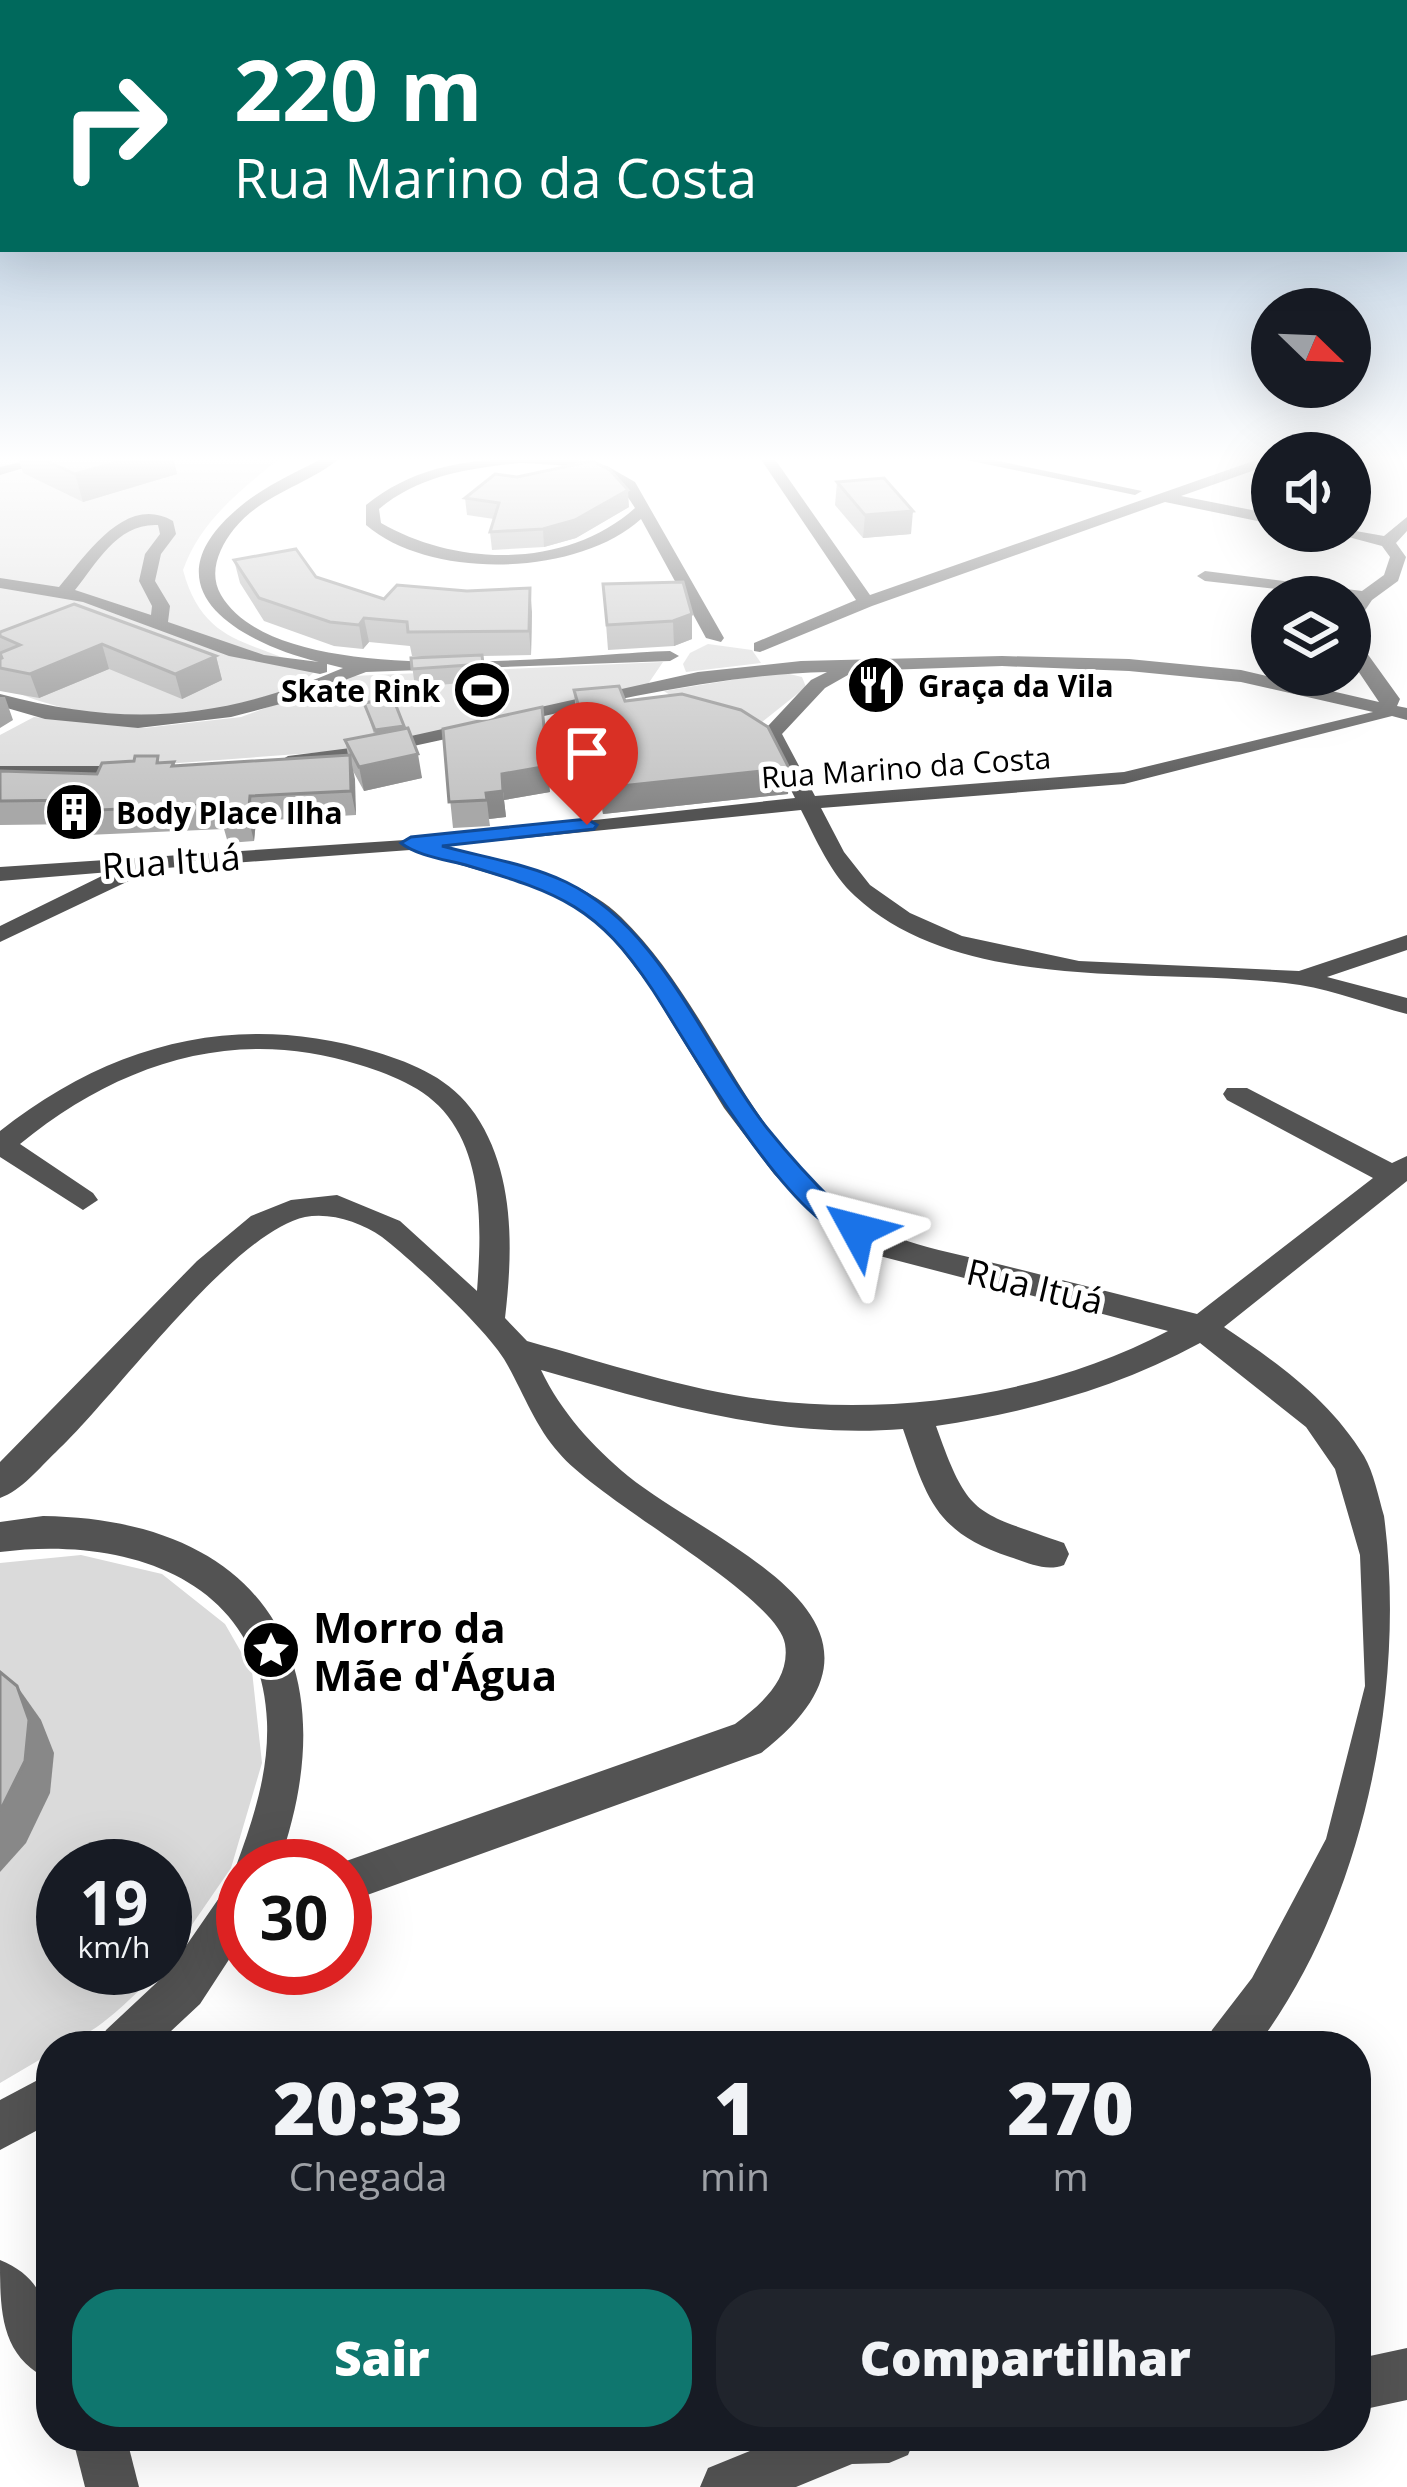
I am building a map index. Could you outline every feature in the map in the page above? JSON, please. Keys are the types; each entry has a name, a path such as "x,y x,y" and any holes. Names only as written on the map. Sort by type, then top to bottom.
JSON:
{"street":[{"path":"64,592 80,574"},
{"path":"149,574 147,581 161,605 159,626"},
{"path":"208,574 214,604 252,634 360,668"},
{"path":"664,699 692,646 666,574"},
{"path":"846,574 866,602"},
{"path":"0,583 64,592 273,666 360,668 692,646 760,647 947,574"},
{"path":"1205,576 1251,582"},
{"path":"760,647 801,667 818,684"},
{"path":"268,763 366,752 618,694 664,699 801,667 1002,661 1129,665 1240,676 1399,704"},
{"path":"772,734 818,684 850,666"},
{"path":"0,700 81,719 172,720 258,705 360,668"},
{"path":"1371,674 1399,704"},
{"name":"Rua Marino da Costa","path":"411,843 1150,774 1373,719 1399,704"},
{"path":"723,720 772,734 834,854 862,890 902,918 955,942 1079,968 1301,978 1407,1006"},
{"path":"0,772 162,771"},
{"name":"Rua Ituá","path":"0,874 411,843 557,886 611,920 661,984 734,1102 784,1167 831,1215 884,1246 966,1271 1200,1328 1255,1364 1318,1417 1351,1465 1378,1555 1384,1686 1346,1845 1268,1994 1240,2031"},
{"path":"0,935 89,889 159,861"},
{"path":"1301,978 1407,942"},
{"path":"82,1200 22,1156 0,1146 31,1118 112,1070 205,1039 325,1045 394,1066 445,1095 470,1129 491,1192 497,1264 489,1322"},
{"path":"517,1351 694,1399 769,1414 914,1412 1039,1396 1136,1364 1200,1328 1400,1171 1237,1094"},
{"path":"0,1483 56,1431 208,1269 261,1223 301,1207 337,1205 390,1228 517,1351 537,1396 571,1444 617,1486 771,1592 804,1636 804,1670 777,1716 747,1738 372,1872"},
{"path":"914,1412 947,1504 967,1527 1051,1554"},
{"path":"0,1537 32,1530 108,1532 176,1552 232,1591 270,1648 287,1720 280,1805 267,1839"},
{"path":"192,1976 216,1940"},
{"path":"192,1981 216,1960"},
{"path":"138,2031 177,1995"},
{"path":"0,2126 36,2106"},
{"path":"0,2285 36,2334"},
{"path":"1371,2382 1407,2374"},
{"path":"103,2451 112,2487"},
{"path":"727,2487 827,2451"}],"shaded area":[{"path":"0,574 184,574 192,595 218,628 314,672 272,695 159,716 62,707 0,685"},
{"path":"708,644 752,650 761,663 686,672 683,664 690,653"},
{"path":"663,662 648,684 366,749 71,771 0,769 0,735 34,717 144,728 241,717 353,676"},
{"path":"781,672 802,677 806,687 762,722 677,700 664,691"},
{"path":"81,1555 162,1574 225,1624 252,1671 262,1763 240,1839 216,1839 216,1890 192,1925 192,1839 36,1839 36,1995 134,1995 91,2031 36,2031 36,2062 0,2083 0,1563"}],"building":[{"path":"243,574 314,574 384,599 397,585 467,591 530,588 529,631 408,632 407,622 364,618 359,625 330,622 259,598"},
{"path":"683,582 692,614 673,621 607,625 603,584"},
{"path":"74,604 216,656 175,674 102,644 30,674 0,668 0,653 20,645 0,632"},
{"path":"482,655 483,664 412,669 411,658"},
{"path":"619,686 625,701 682,694 741,710 768,727 789,768 602,788 574,690"},
{"path":"393,698 404,726 375,730 364,703"},
{"path":"542,707 548,766 502,774 503,791 486,793 487,800 449,802 443,729"},
{"path":"408,728 418,754 359,767 345,740"},
{"path":"350,755 351,791 250,796 248,817 222,818 223,804 79,811 84,800 0,801 0,771 97,774 102,763 134,761 135,756 158,756 157,763 174,762 172,766"},
{"path":"0,1672 17,1686 29,1720 25,1761 0,1811"}],"place":[{"name":"Graça da Vila","path":"876,685"},
{"name":"Skate Rink","path":"482,690"},
{"name":"Body Place Ilha","path":"74,812"},
{"name":"Morro da Mãe d'Água","path":"271,1650"}],"route":[{"path":"587,825 411,843 557,886 611,920 661,984 734,1102 784,1167 831,1215 857,1230"}]}
